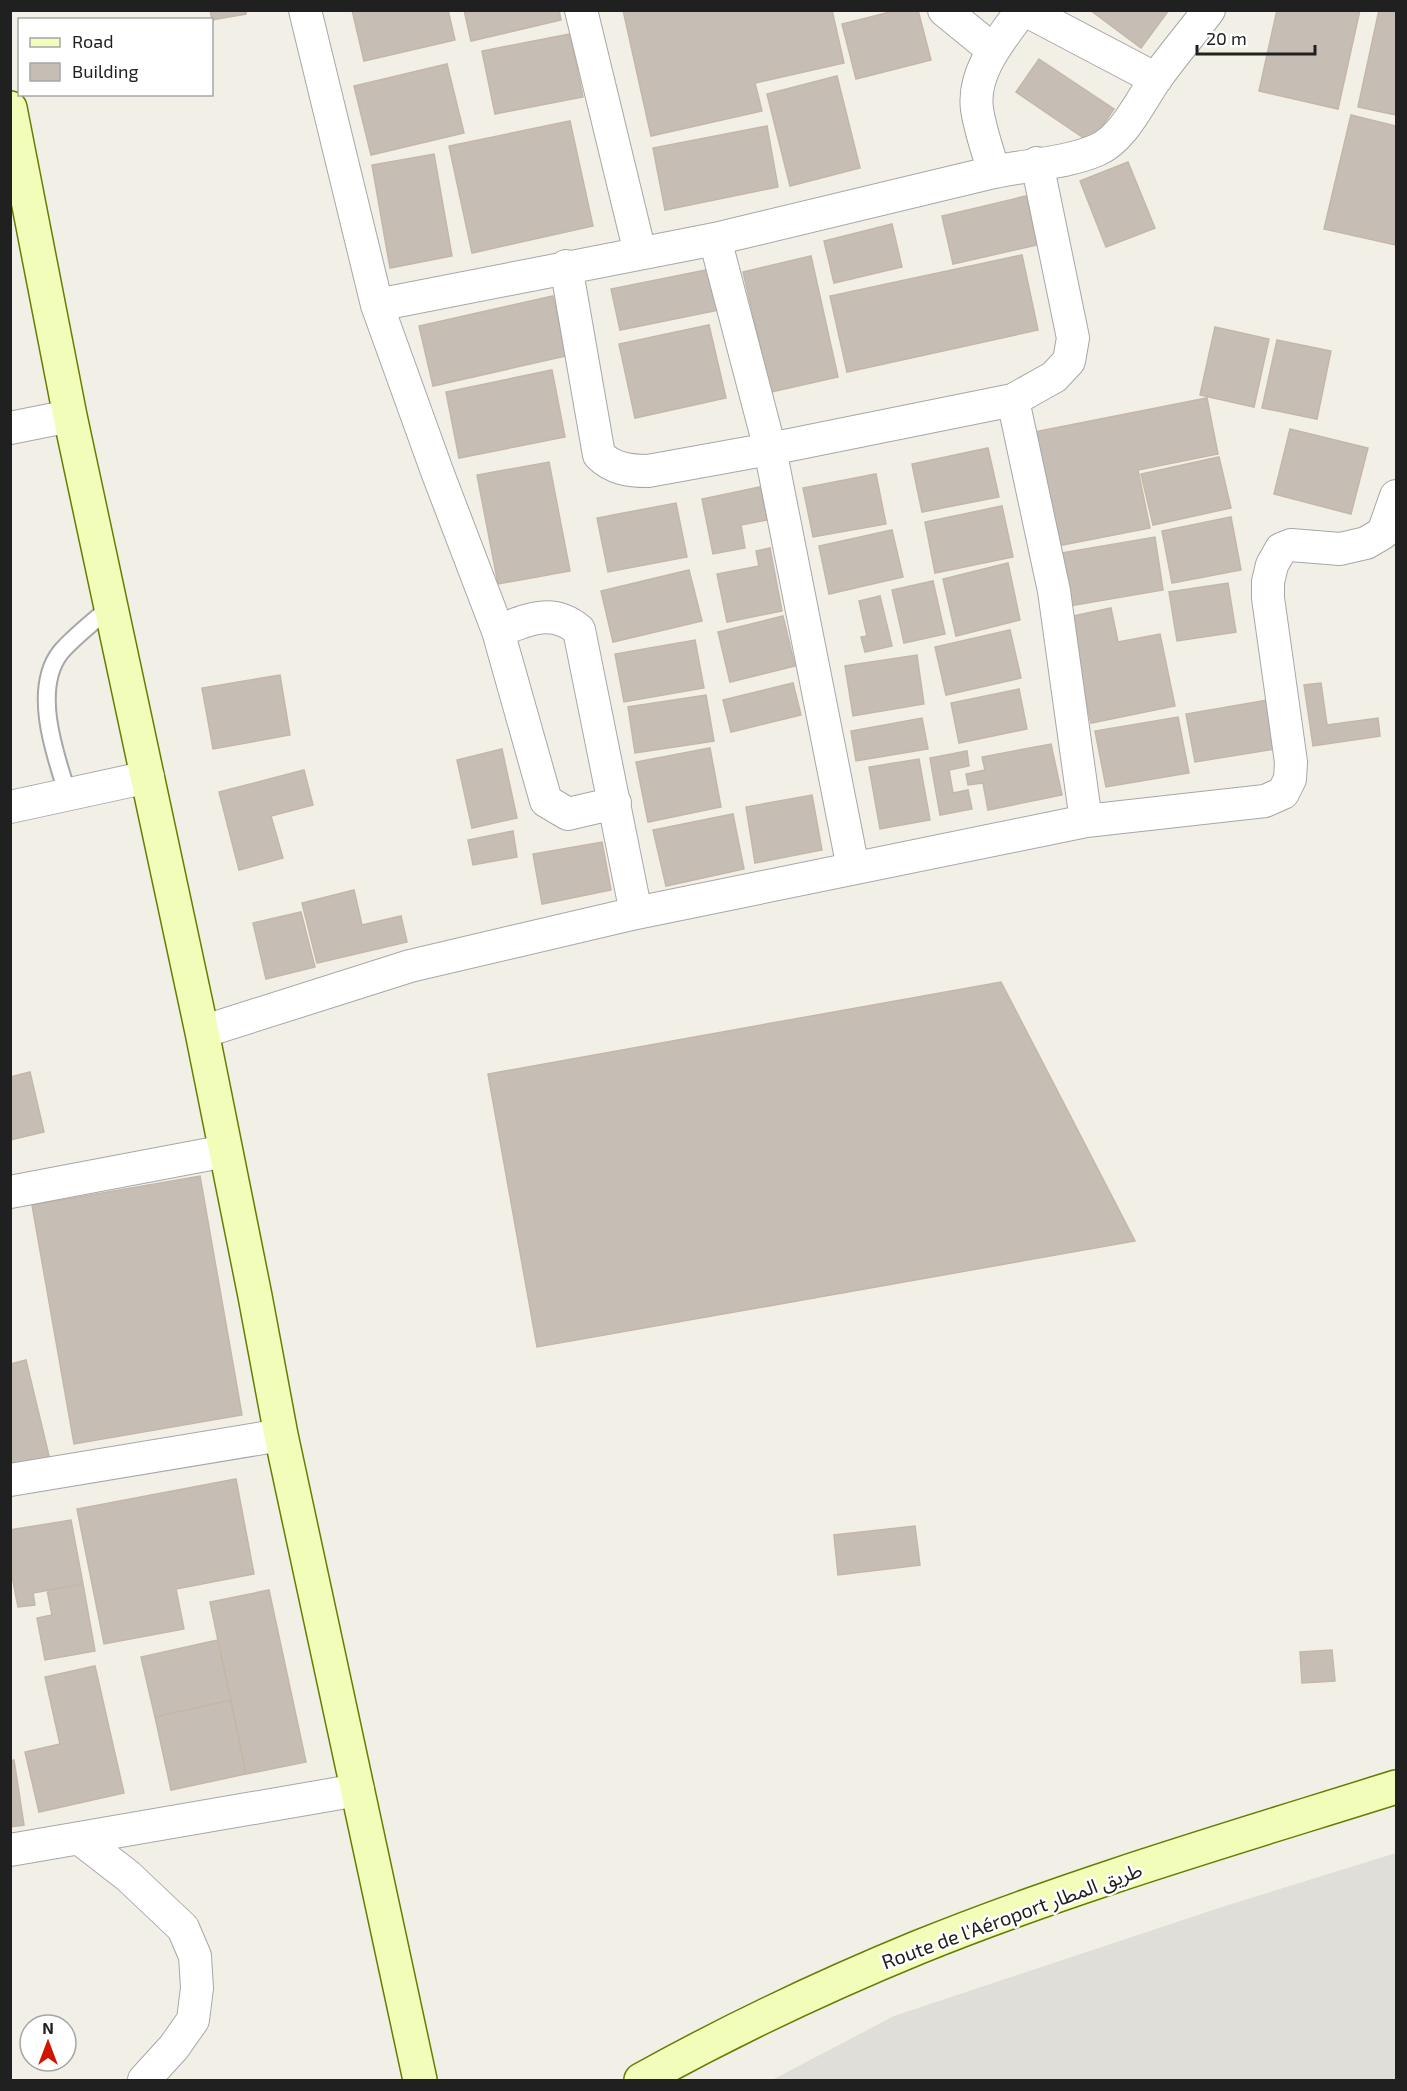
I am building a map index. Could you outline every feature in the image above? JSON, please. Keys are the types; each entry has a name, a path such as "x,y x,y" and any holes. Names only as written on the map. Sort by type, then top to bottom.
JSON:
{"street":[{"path":"305,10 377,305 498,631 546,801 568,814 615,803"},
{"path":"581,10 640,253"},
{"path":"944,10 993,50"},
{"path":"994,172 977,109 978,84 993,50 1023,10 1156,79"},
{"path":"377,305 566,266 715,239 994,172 1069,160 1100,149 1129,121 1156,79 1209,10"},
{"path":"10,108 70,416 202,1032 281,1435 420,2080"},
{"path":"566,266 599,455 605,462 630,471 648,471 770,449 1013,400 1054,377 1069,361 1073,338 1037,164"},
{"path":"715,239 770,449 853,868"},
{"path":"1013,400 1053,591 1086,821"},
{"path":"10,428 70,416"},
{"path":"202,1032 410,966 636,913 1086,821 1265,801 1283,793 1290,779 1291,762 1268,597 1268,582 1272,564 1281,549 1292,545 1340,549 1366,543 1383,533 1396,496"},
{"path":"498,631 534,618 555,617 570,622 579,630 636,913"},
{"path":"10,807 147,777"},
{"path":"10,1192 226,1151"},
{"path":"10,1480 281,1435"},
{"name":"Route de l'Aéroport طريق المطار","path":"641,2080 801,1998 920,1947 1149,1865 1396,1787"},
{"path":"10,1850 358,1790"},
{"path":"79,1838 128,1876 183,1928 195,1956 197,1988 193,2020 174,2047 144,2080"}],"lane":[{"path":"68,795 54,751 48,719 46,686 60,654 111,606"}],"shaded area":[{"path":"1396,1853 1396,2080 772,2080 894,2016 1228,1905"}],"building":[{"path":"210,10 246,10 246,14 213,20"},
{"path":"352,10 448,10 455,40 364,61"},
{"path":"464,10 559,10 561,20 471,41"},
{"path":"623,10 832,10 844,63 755,83 762,111 651,136"},
{"path":"898,10 918,10 931,60 856,79 842,24"},
{"path":"1090,10 1169,10 1141,48"},
{"path":"1277,10 1360,10 1338,109 1259,91"},
{"path":"1379,10 1396,10 1396,115 1358,107"},
{"path":"570,34 583,97 495,114 482,51"},
{"path":"1039,59 1114,109 1091,143 1016,92"},
{"path":"447,64 464,133 371,155 354,86"},
{"path":"837,76 860,168 790,186 767,94"},
{"path":"1351,115 1396,126 1396,245 1324,229"},
{"path":"570,121 593,226 472,253 449,146"},
{"path":"767,126 778,187 665,210 653,148"},
{"path":"434,154 452,256 390,268 372,165"},
{"path":"1128,162 1155,228 1106,247 1080,181"},
{"path":"1026,196 1037,245 953,264 942,216"},
{"path":"892,224 902,267 834,283 824,241"},
{"path":"1022,255 1038,330 847,372 830,296"},
{"path":"811,256 838,377 771,392 743,272"},
{"path":"716,268 724,309 620,330 611,289"},
{"path":"553,296 566,356 433,386 419,326"},
{"path":"709,325 726,398 635,418 619,344"},
{"path":"1215,327 1269,339 1254,407 1200,395"},
{"path":"1277,340 1331,351 1317,419 1262,408"},
{"path":"552,370 565,437 459,458 446,392"},
{"path":"1207,398 1218,454 1138,470 1150,528 1052,547 1029,433"},
{"path":"1290,429 1368,448 1351,514 1274,494"},
{"path":"988,448 999,497 922,512 912,464"},
{"path":"1219,457 1231,508 1153,525 1141,474"},
{"path":"549,462 570,571 498,584 477,475"},
{"path":"876,474 886,524 813,537 803,488"},
{"path":"760,487 767,520 741,525 745,548 713,554 702,499"},
{"path":"676,503 687,557 608,572 597,518"},
{"path":"1002,506 1013,557 935,573 925,522"},
{"path":"1231,517 1241,570 1172,583 1162,531"},
{"path":"892,530 903,577 829,594 819,546"},
{"path":"1155,537 1163,590 1070,606 1061,553"},
{"path":"770,548 782,611 727,622 717,574 759,566 756,551"},
{"path":"1008,563 1020,620 956,636 943,579"},
{"path":"689,570 702,621 613,642 601,591"},
{"path":"933,581 945,634 904,643 892,590"},
{"path":"1228,583 1236,632 1177,641 1169,592"},
{"path":"880,596 892,646 865,652 861,637 867,636 859,601"},
{"path":"1111,608 1118,642 1160,634 1175,706 1091,723 1068,617"},
{"path":"783,616 795,666 730,682 718,632"},
{"path":"1010,630 1021,678 946,695 935,647"},
{"path":"695,640 704,688 624,702 615,654"},
{"path":"917,655 924,704 853,716 845,666"},
{"path":"280,675 290,735 213,749 202,688"},
{"path":"793,683 801,715 731,732 723,700"},
{"path":"1321,683 1327,725 1378,718 1380,736 1313,746 1304,685"},
{"path":"1019,689 1027,729 959,743 951,703"},
{"path":"706,695 714,741 635,753 628,707"},
{"path":"1274,699 1282,748 1195,762 1186,714"},
{"path":"1178,717 1189,773 1106,787 1095,731"},
{"path":"922,718 928,749 856,761 851,731"},
{"path":"1051,744 1062,795 988,810 983,783 968,785 966,774 985,770 982,757"},
{"path":"710,748 721,807 648,822 636,762"},
{"path":"502,749 517,818 472,828 457,760"},
{"path":"967,751 969,766 949,770 953,793 968,790 972,809 940,815 930,758"},
{"path":"919,759 930,820 880,829 869,767"},
{"path":"304,770 313,805 271,816 283,858 239,870 219,792"},
{"path":"812,795 822,850 755,863 746,807"},
{"path":"733,814 744,869 666,886 653,830"},
{"path":"513,831 517,857 473,865 468,840"},
{"path":"602,842 611,890 542,904 533,854"},
{"path":"354,890 362,925 401,916 407,942 317,963 302,903"},
{"path":"301,912 315,967 266,979 253,923"},
{"path":"1001,982 1135,1241 537,1347 488,1074"},
{"path":"30,1072 44,1132 10,1140 10,1077"},
{"path":"200,1176 242,1415 74,1444 32,1205"},
{"path":"26,1360 50,1460 10,1469 10,1364"},
{"path":"236,1479 254,1574 176,1589 184,1629 104,1644 77,1509"},
{"path":"71,1520 83,1584 33,1593 35,1605 18,1607 10,1566 10,1530"},
{"path":"915,1526 920,1565 838,1575 834,1535"},
{"path":"83,1584 95,1651 45,1660 37,1618 52,1615 47,1590"},
{"path":"269,1590 306,1762 246,1774 210,1602"},
{"path":"218,1640 231,1700 155,1717 141,1657"},
{"path":"1332,1650 1335,1681 1302,1683 1300,1652"},
{"path":"95,1666 124,1793 39,1812 25,1752 60,1744 45,1677"},
{"path":"231,1700 246,1774 171,1790 155,1717"},
{"path":"14,1760 24,1825 10,1827 10,1761"}]}
